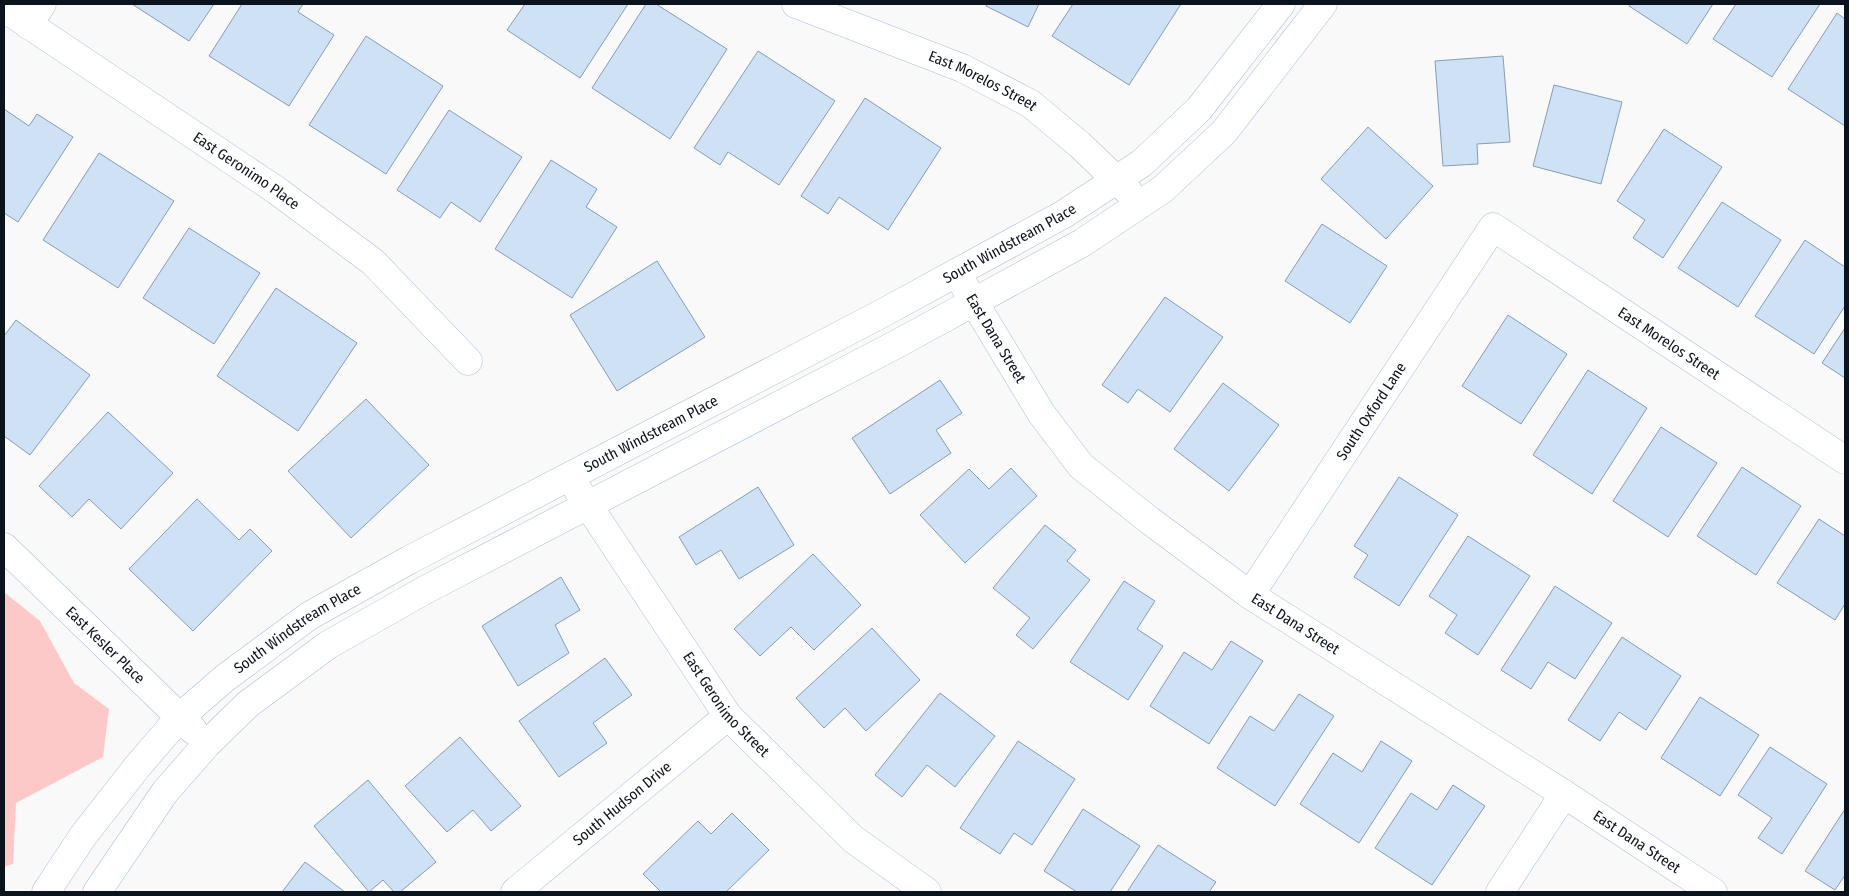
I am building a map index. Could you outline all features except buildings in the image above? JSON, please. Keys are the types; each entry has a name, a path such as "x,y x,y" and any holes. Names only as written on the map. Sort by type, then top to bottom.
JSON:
{"street":[{"name":"East Morelos Street","path":"796,4 962,68 1032,104 1080,145 1141,204"},
{"name":"South Windstream Place","path":"46,892 84,836 180,717 225,678 309,616 409,560 879,315 1064,214 1142,163 1198,109 1281,4"},
{"name":"South Windstream Place","path":"97,892 165,792 207,744 248,704 328,645 425,590 974,302 1082,243 1163,189 1224,132 1323,4"},
{"name":"East Geronimo Place","path":"4,8 35,14 374,262 468,361"},
{"name":"East Morelos Street","path":"1493,227 1845,460"},
{"name":"South Oxford Lane","path":"1250,595 1493,227"},
{"name":"East Dana Street","path":"957,272 1041,412 1081,466 1149,520 1250,595 1564,794 1713,892"},
{"name":"East Geronimo Street","path":"570,476 728,716 854,839 927,892"},
{"name":"East Kesler Place","path":"4,547 207,744"},
{"name":"South Hudson Drive","path":"515,892 728,716"},
{"path":"1500,892 1564,794"}],"shaded area":[{"path":"4,592 40,621 74,683 109,709 103,757 16,803 13,864 4,867"}]}
